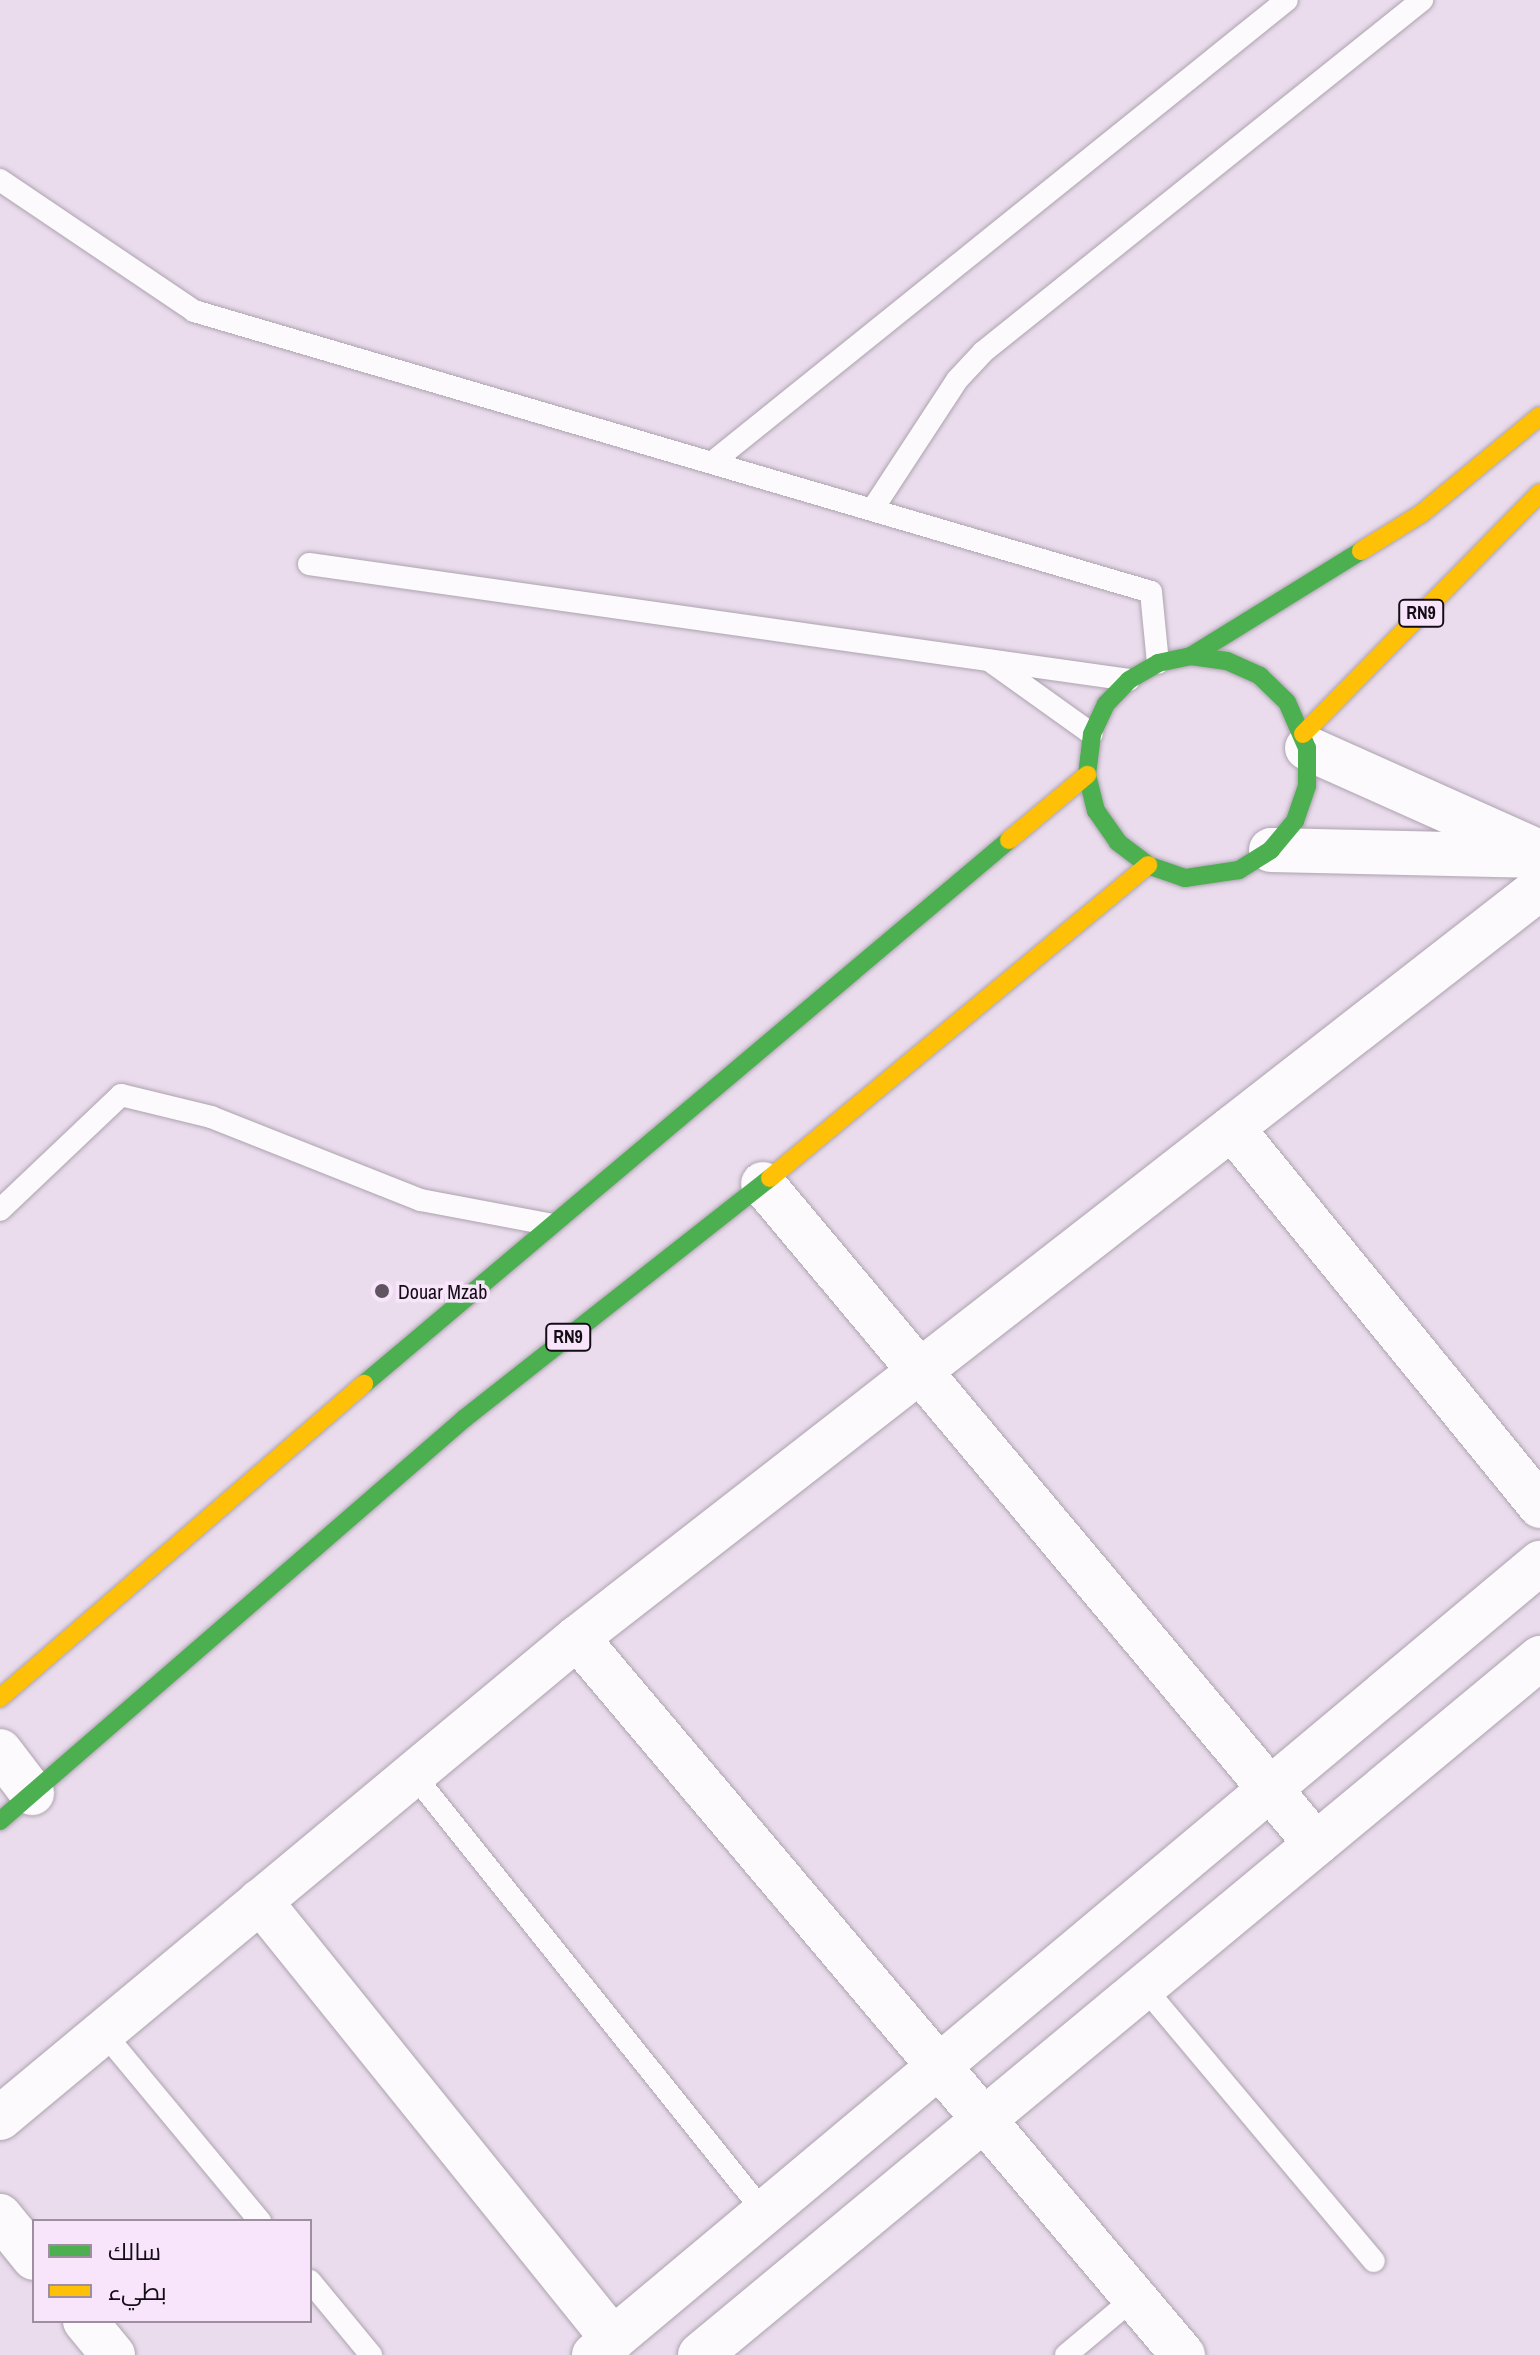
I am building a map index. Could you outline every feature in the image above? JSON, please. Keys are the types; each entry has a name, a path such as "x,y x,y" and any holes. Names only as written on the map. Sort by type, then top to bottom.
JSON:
{"highway":[{"path":"1191,656 1227,661 1260,676 1287,702 1305,741 1307,786 1295,821 1271,850 1239,870 1185,878 1148,865 1118,842 1096,811 1087,775 1092,734 1129,680 1158,663 1191,656 1421,514 1540,416"},
{"name":"RN9","path":"1305,741 1540,493"},
{"path":"0,1698 549,1224 1087,775"},
{"name":"RN9","path":"0,1821 465,1418 763,1184 1148,865"}],"street":[{"path":"1305,741 1540,854"},
{"path":"1271,850 1540,854"},
{"path":"0,2118 577,1638 1540,888"},
{"path":"1232,1128 1540,1506"},
{"path":"763,1184 1316,1844"},
{"path":"260,1901 603,2347 1540,1563"},
{"path":"577,1638 987,2117 1183,2355"},
{"path":"700,2355 1540,1658"},
{"path":"0,1751 32,1793"},
{"path":"0,2216 32,2256"},
{"path":"87,2323 113,2355"}],"lane":[{"path":"714,461 1287,0"},
{"path":"874,507 957,380 983,352 1422,0"},
{"path":"0,180 194,311 874,507 1151,592 1158,663"},
{"path":"309,564 1129,680"},
{"path":"986,658 1092,734"},
{"path":"0,1210 121,1095 211,1117 421,1200 549,1224"},
{"path":"413,1774 764,2212"},
{"path":"1143,1986 1374,2261"},
{"path":"103,2032 258,2219"},
{"path":"312,2283 371,2355"},
{"path":"1066,2355 1135,2297"}],"traffic: fast":[{"path":"1191,656 1227,661 1260,676 1287,702 1307,748 1307,786 1295,821 1271,850 1239,870 1185,878 1148,865 1118,842 1096,811 1087,775 1092,734 1106,704 1129,680 1158,663 1191,656 1361,551"},
{"path":"364,1384 1009,840"},
{"path":"0,1821 465,1418 770,1178"}],"traffic: slow":[{"path":"1361,551 1421,514 1540,416"},
{"path":"1303,734 1540,493"},
{"path":"1009,840 1087,775"},
{"path":"770,1178 1148,865"},
{"path":"0,1698 364,1384"}],"place":[{"name":"Douar Mzab","path":"382,1291"}]}
